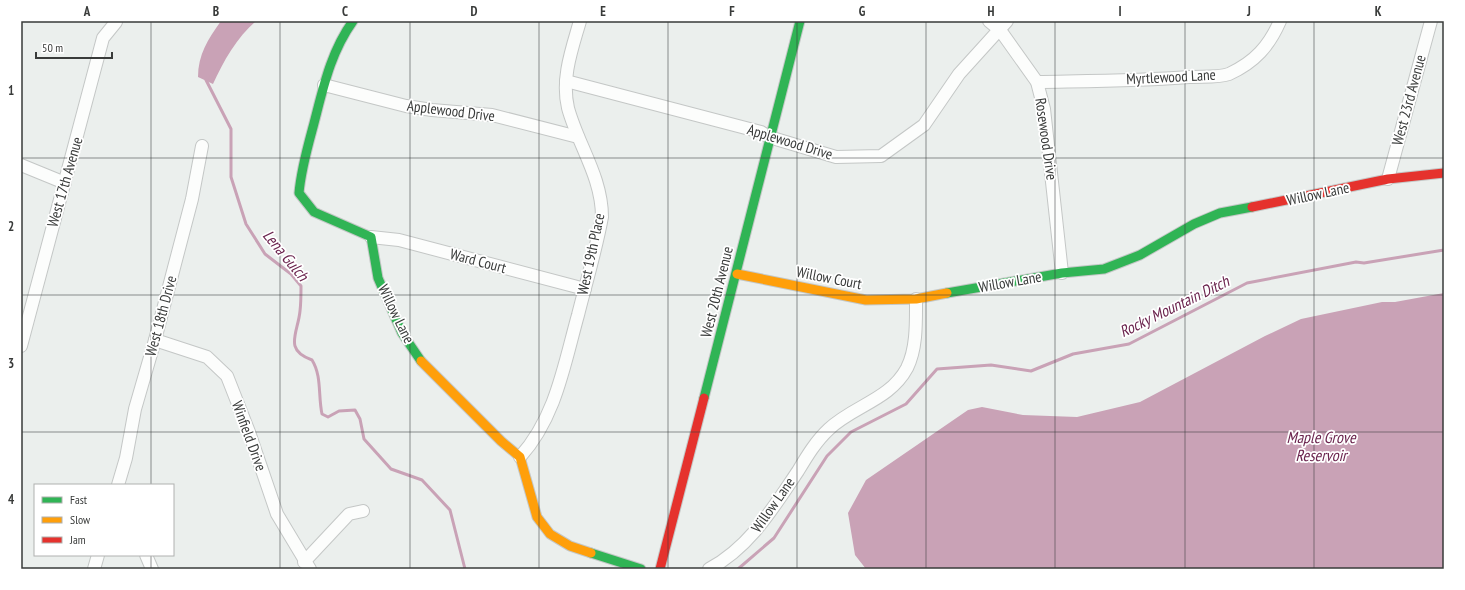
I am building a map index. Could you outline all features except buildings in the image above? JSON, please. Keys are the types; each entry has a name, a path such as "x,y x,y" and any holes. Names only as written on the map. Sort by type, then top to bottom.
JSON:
{"street":[{"path":"353,21 338,42 324,86 300,177 299,193 314,212 371,237"},
{"name":"West 19th Place","path":"520,457 531,444 551,410 600,229 602,210 600,190 578,137 568,107 566,81 569,59 580,21"},
{"name":"West 20th Avenue","path":"660,569 737,274 769,137 800,21"},
{"name":"Rosewood Drive","path":"989,21 1004,26 1037,82 1044,110 1062,273"},
{"name":"Myrtlewood Lane","path":"1037,82 1162,79 1227,75 1245,65 1264,50 1272,40 1280,21"},
{"name":"West 23rd Avenue","path":"1388,179 1431,21"},
{"name":"West 17th Avenue","path":"21,346 103,38 116,22"},
{"name":"Applewood Drive","path":"566,81 761,132 769,137 836,157 881,156 924,125 959,74 1004,26"},
{"name":"Applewood Drive","path":"324,86 406,106 432,110 492,115 578,137"},
{"name":"West 18th Drive","path":"118,484 126,458 135,409 155,340 192,199 202,146"},
{"path":"21,165 65,183"},
{"name":"Willow Lane","path":"709,569 719,564 752,536 767,518 817,441 830,428 841,419 879,398 896,384 907,368 914,347 916,299 1062,273 1104,269 1140,255 1194,224 1220,213 1321,194 1388,179 1418,177 1444,173"},
{"name":"Willow Lane","path":"371,237 374,260 383,291 402,333 416,355 501,441 520,457"},
{"name":"Ward Court","path":"371,237 399,240 585,289"},
{"name":"Willow Court","path":"737,274 866,300 916,299"},
{"name":"Winfield Drive","path":"155,340 207,357 227,376 249,432 277,514 307,566"},
{"path":"520,457 537,517 550,534 570,546 641,569"},
{"path":"307,566 349,514 362,511"},
{"path":"94,569 98,556"},
{"path":"146,556 152,569"}],"water":[{"path":"221,21 256,21 249,27 231,50 213,84 198,77 198,69 202,54 212,34"},
{"name":"Maple Grove Reservoir","path":"1444,293 1444,569 866,569 855,555 848,513 866,480 968,410 982,407 1023,415 1077,417 1140,402 1265,336 1301,319 1382,302 1395,302"}],"waterway":[{"name":"Lena Gulch","path":"208,76 206,80 231,129 231,177 246,224 265,254 291,274 301,286 299,319 294,340 298,351 303,356 312,360 315,366 319,379 322,414 328,417 339,411 355,410 360,419 364,439 391,469 422,480 450,510 465,569"},
{"name":"Rocky Mountain Ditch","path":"738,569 774,538 827,456 851,432 906,404 937,369 991,365 1031,371 1073,354 1129,344 1247,283 1356,262 1364,263 1444,250"}],"traffic: fast":[{"path":"353,21 338,46 328,72 304,160 299,193 314,212 371,237 378,278 402,333 421,361"},
{"path":"704,398 800,21"},
{"path":"947,293 1062,273 1104,269 1140,255 1194,224 1220,213 1252,207"},
{"path":"591,553 641,569"}],"traffic: slow":[{"path":"737,274 866,300 916,299 947,293"},
{"path":"421,361 501,441 520,457 537,517 550,534 570,546 591,553"}],"traffic: jam":[{"path":"1252,207 1388,179 1444,173"},
{"path":"660,569 704,398"}]}
